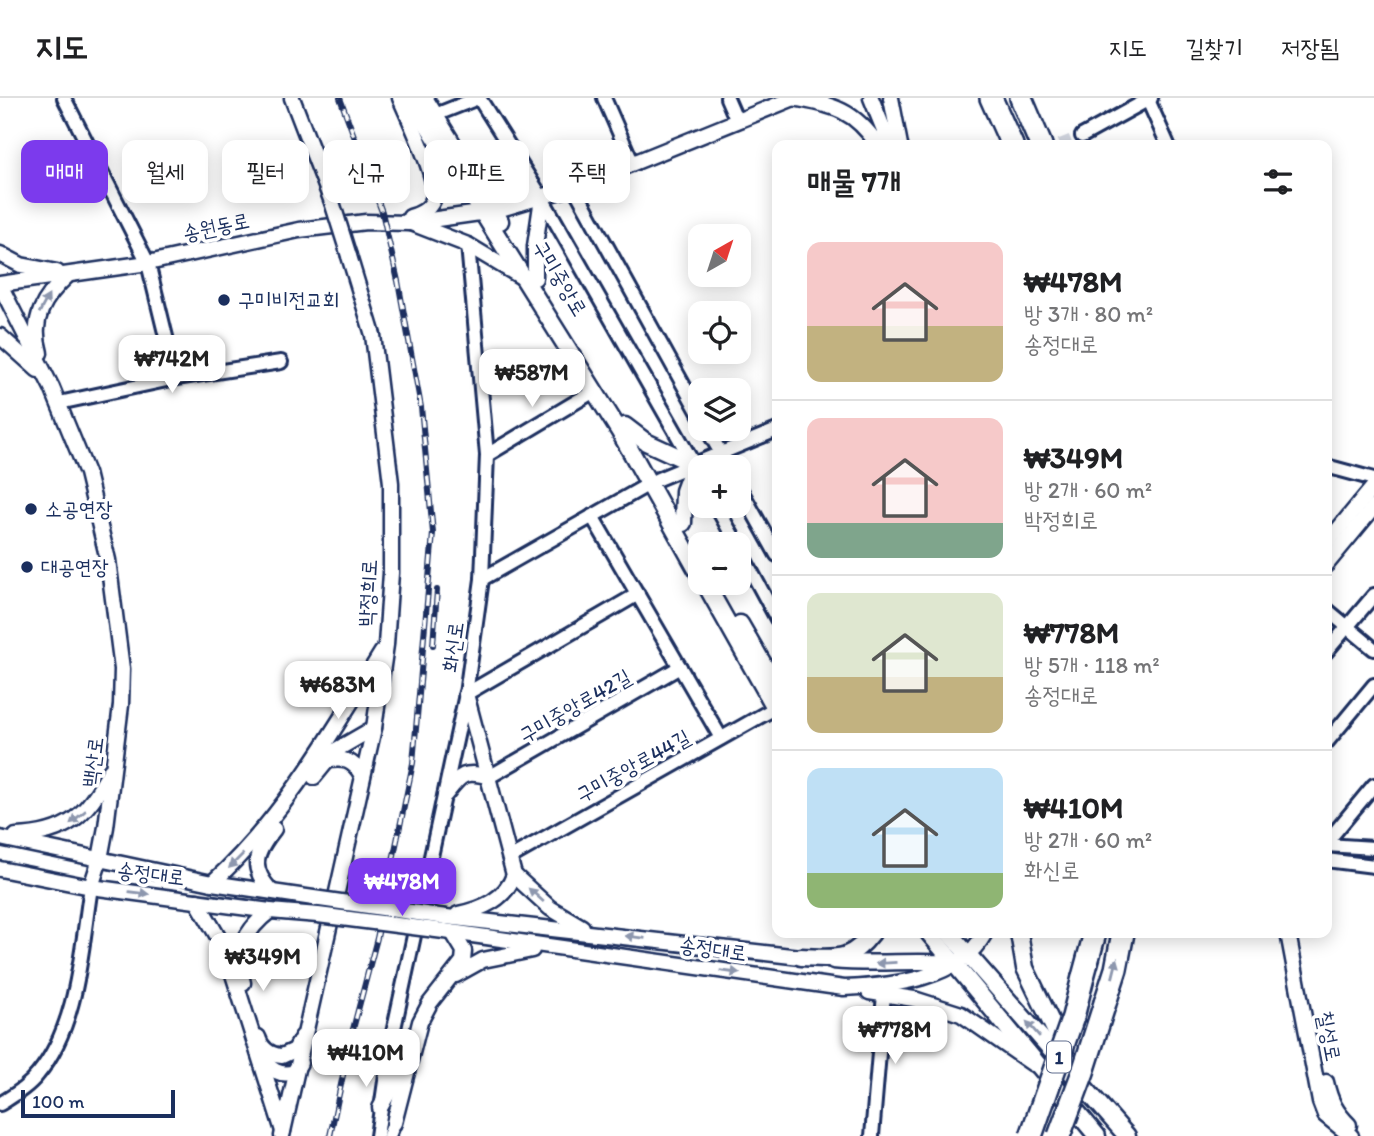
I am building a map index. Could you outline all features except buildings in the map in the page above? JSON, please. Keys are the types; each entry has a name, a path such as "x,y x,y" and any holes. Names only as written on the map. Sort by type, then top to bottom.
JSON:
{"highway":[{"path":"992,98 1010,140"},
{"path":"1021,98 1039,140"},
{"name":"1","path":"1031,1136 1073,1017 1094,938"},
{"name":"1","path":"1059,1136 1116,969 1122,938"}],"main road":[{"name":"구미중앙로","path":"411,98 488,211 594,391 688,532"},
{"name":"구미중앙로","path":"424,98 452,140"},
{"name":"구미중앙로","path":"484,203 488,211"},
{"name":"구미중앙로","path":"529,278 625,425 688,551"},
{"path":"625,425 646,442 688,465"},
{"path":"683,523 684,491 688,485"},
{"path":"712,595 772,703"},
{"path":"724,595 772,679"},
{"path":"801,957 840,958 853,953 867,938"},
{"path":"935,938 960,958 1127,1136"},
{"path":"951,938 960,958 1046,1074 1097,1136"},
{"path":"1020,938 1025,968 1086,1090"}],"street":[{"path":"64,98 148,263 176,377"},
{"name":"박정희로","path":"282,1134 374,728 386,645 391,573 391,483 373,335 332,202 292,98"},
{"path":"366,222 418,215 431,205 434,197 432,176 401,98"},
{"path":"435,115 479,98 542,198 688,455"},
{"path":"604,98 632,162"},
{"path":"727,98 737,121"},
{"path":"758,113 775,98"},
{"path":"794,98 849,114 863,124 874,140"},
{"name":"송원동로","path":"632,162 794,98"},
{"path":"871,98 888,140"},
{"path":"891,98 899,140"},
{"path":"1082,136 1150,99 1166,140"},
{"path":"529,193 542,198"},
{"path":"410,223 468,245 529,278 542,198"},
{"name":"송원동로","path":"0,284 148,263 299,230 366,222 410,223 488,211 542,198"},
{"path":"583,203 688,393"},
{"name":"화신로","path":"377,1136 390,1047 466,694 482,579 487,455 468,245"},
{"path":"0,254 21,265 68,275"},
{"name":"백산로","path":"52,388 38,348 37,317 51,291 68,275"},
{"name":"백산로","path":"0,284 59,403 87,473 108,559 122,669 115,761 100,859 91,887 74,990 52,1053 38,1074 21,1091 0,1104"},
{"name":"백산로","path":"0,336 35,365 52,388"},
{"path":"59,403 176,377 281,362"},
{"path":"487,455 594,391"},
{"path":"718,455 772,432"},
{"path":"714,441 721,453"},
{"path":"1332,468 1374,479"},
{"path":"482,579 654,482 688,473"},
{"path":"1332,537 1374,486"},
{"path":"1332,558 1374,507"},
{"path":"751,508 772,546"},
{"path":"592,516 721,738"},
{"path":"751,570 772,610"},
{"path":"391,1129 415,1035 424,1012 463,961 464,951 448,927 509,890 514,875 466,694 638,594"},
{"path":"1332,645 1374,595"},
{"path":"1332,614 1374,649"},
{"path":"212,883 242,856 323,757 386,645"},
{"name":"구미중앙로42길","path":"489,777 680,667"},
{"path":"1332,736 1374,685"},
{"name":"구미중앙로44길","path":"511,857 772,712"},
{"path":"271,891 261,880 256,868 257,856 265,841 334,742 352,733 374,728"},
{"path":"323,757 349,761 362,776"},
{"path":"0,837 38,835 71,823 84,813 99,793 115,761"},
{"path":"445,796 460,776 470,773 489,777"},
{"path":"1332,837 1374,785"},
{"name":"송정대로","path":"0,837 212,883 320,899 555,948 844,988 871,987 912,980 928,975 960,958"},
{"path":"1332,844 1374,848"},
{"path":"1332,861 1374,866"},
{"name":"송정대로","path":"0,869 91,887 270,911 448,927 602,933 869,964 960,958"},
{"path":"514,875 564,918 602,933"},
{"path":"197,901 225,948 259,1050 269,1067 282,1073 294,1072 300,1062"},
{"path":"270,911 256,922 241,946 240,973 282,1134"},
{"path":"960,958 982,938"},
{"name":"칠성로","path":"1289,938 1320,1102 1325,1115 1351,1136"},
{"name":"칠성로","path":"1299,938 1330,1099 1337,1114 1359,1136"},
{"path":"449,980 483,960 518,951 555,948"},
{"path":"844,988 914,999 961,1014 1046,1074"},
{"path":"872,1136 884,994"},
{"path":"259,1050 275,1055 289,1054 301,1041 308,1018"},
{"name":"화신로","path":"390,1047 396,1097 391,1129"},
{"path":"380,1108 411,1054"}],"tunnel":[{"path":"1072,140 1082,136"}],"railway":[{"path":"330,1136 352,1033 377,938 413,763 433,533 421,407 398,281 382,212 340,98"},
{"path":"433,645 437,590"}],"place":[{"name":"구미비전교회","path":"224,300"},
{"name":"소공연장","path":"31,509"},
{"name":"대공연장","path":"27,567"}]}
